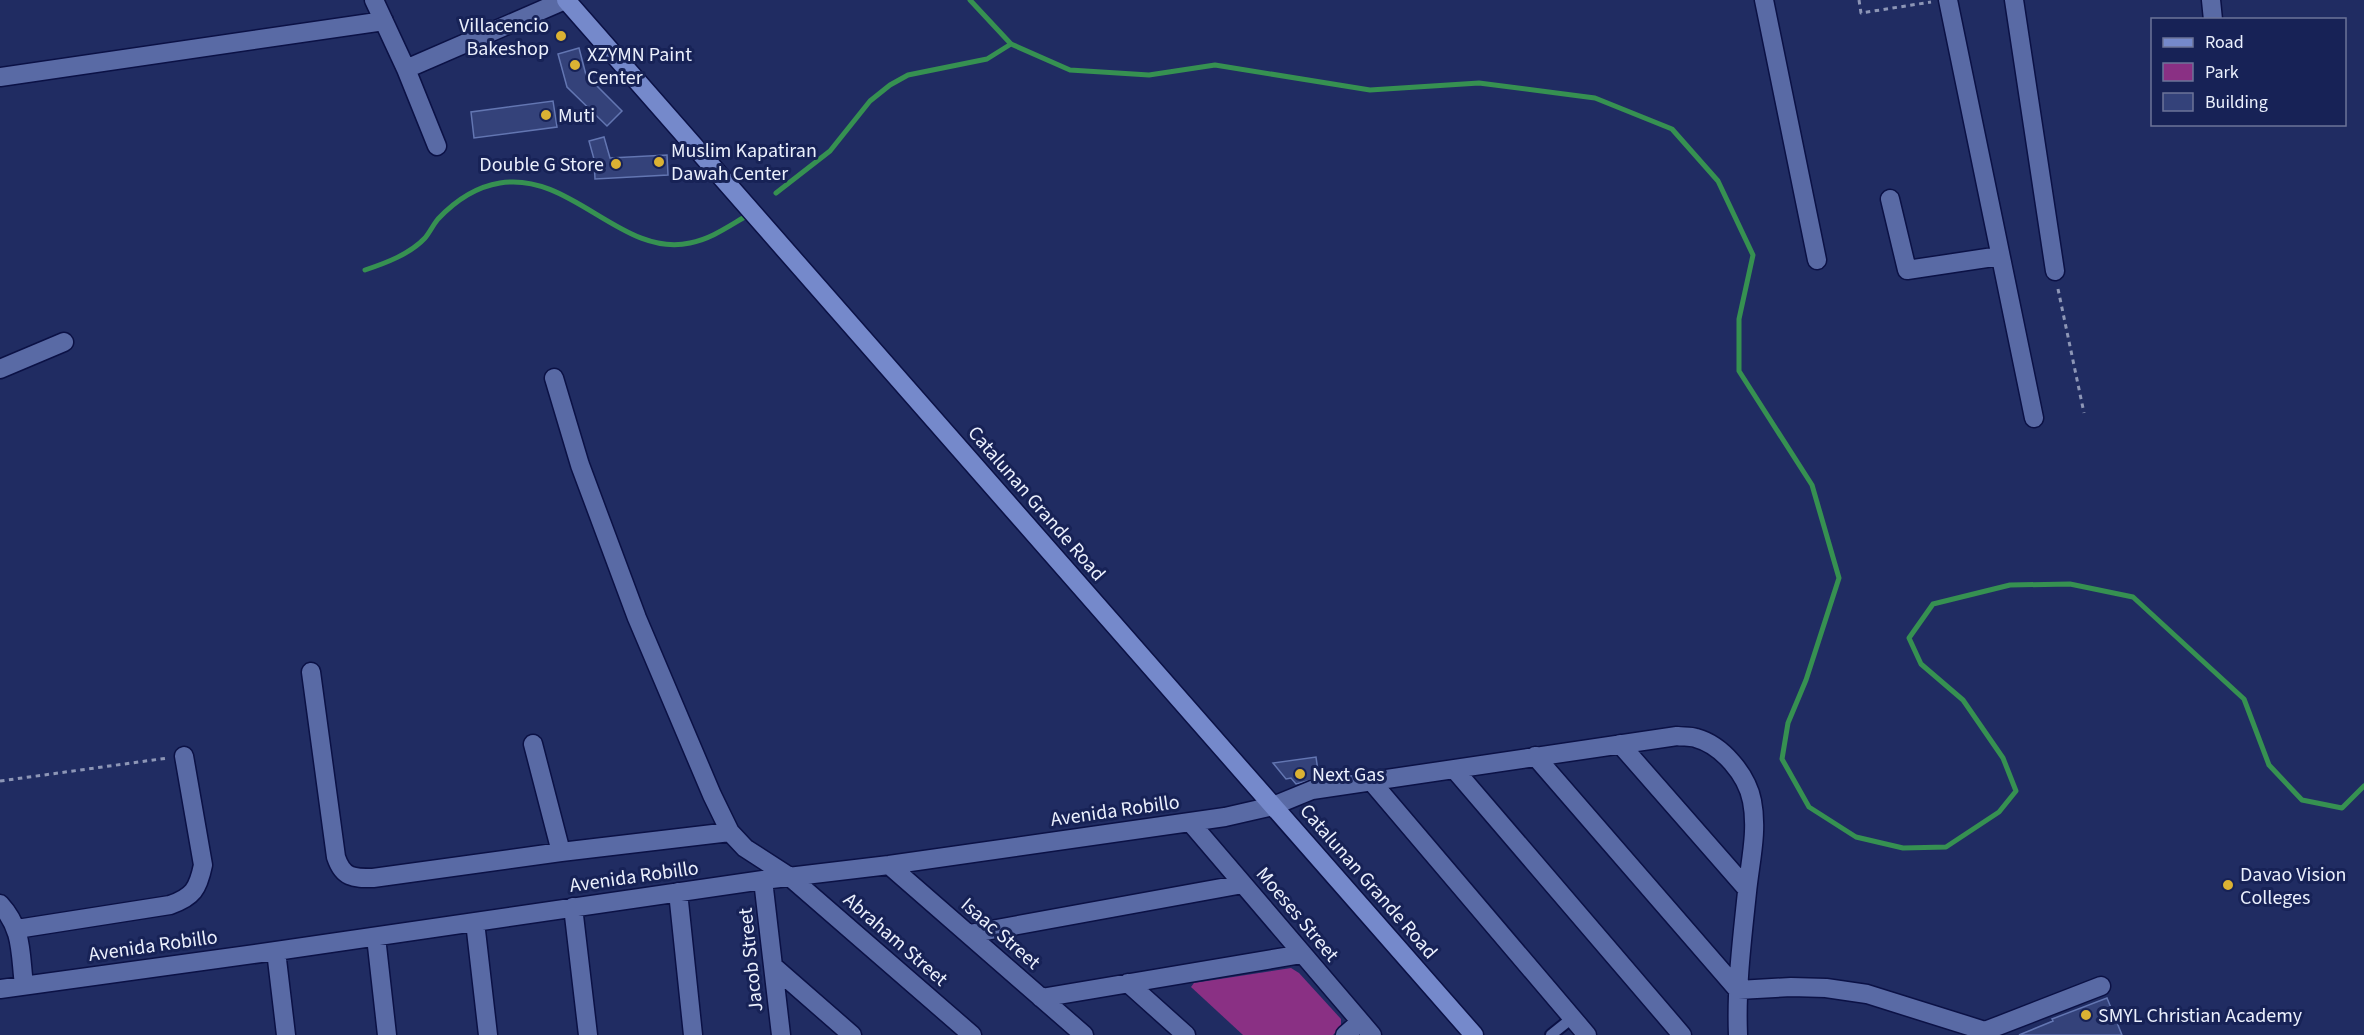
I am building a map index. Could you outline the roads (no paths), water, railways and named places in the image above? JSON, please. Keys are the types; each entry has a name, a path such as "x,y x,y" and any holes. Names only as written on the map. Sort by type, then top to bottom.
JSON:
{"main road":[{"name":"Catalunan Grande Road","path":"566,0 1474,1035"}],"street":[{"path":"374,0 406,69 437,146"},
{"path":"406,69 566,0"},
{"path":"1764,0 1817,260"},
{"path":"2014,0 2055,271"},
{"path":"2211,0 2213,18"},
{"path":"1943,1 2034,418"},
{"path":"0,77 384,21"},
{"path":"1890,199 1907,270 2000,256"},
{"path":"0,369 64,342"},
{"path":"311,672 336,857 339,868 348,876 384,877 561,852 730,832 637,618 580,465 554,378"},
{"name":"Avenida Robillo","path":"0,989 763,880 889,865 1190,822 1251,812 1273,806 1312,790 1677,736 1695,738 1722,752 1744,780 1751,798 1753,837 1738,990 1738,1035"},
{"path":"533,744 561,852"},
{"path":"1620,744 1747,890"},
{"path":"17,929 170,905 184,900 194,892 200,879 202,865 184,756"},
{"path":"1535,756 1738,990 1826,988 1867,994 1985,1033 2101,986"},
{"path":"1454,769 1682,1035"},
{"path":"1371,781 1587,1035"},
{"name":"Moeses Street","path":"1190,822 1366,1028"},
{"name":"Abraham Street","path":"730,832 751,852 790,877 972,1035"},
{"name":"Isaac Street","path":"889,865 1084,1035"},
{"name":"Jacob Street","path":"763,880 781,1035"},
{"path":"969,934 1243,884"},
{"path":"678,892 693,1035"},
{"path":"0,904 11,916 17,929 24,985"},
{"path":"573,908 588,1035"},
{"path":"475,922 488,1035"},
{"path":"376,936 387,1035"},
{"path":"276,951 286,1035"},
{"path":"1041,998 1302,954"},
{"path":"773,966 851,1034"},
{"path":"1128,983 1186,1035"},
{"path":"1345,1035 1366,1028"}],"lane":[{"path":"1551,1035 1572,1018"}],"waterway":[{"path":"970,0 1011,44 1070,70 1149,75 1215,65 1370,90 1479,83 1595,98 1672,129 1718,181 1753,255 1739,319 1739,371 1812,485 1839,578 1806,680 1788,723 1782,759 1809,807 1856,837 1903,848 1946,847 1999,812 2016,791 2003,758 1963,700 1921,664 1909,638 1933,604 2010,585 2070,584 2133,597 2244,699 2269,765 2302,800 2342,808 2364,786"},
{"path":"776,193 830,151 870,101 890,85 908,75 987,59 1011,44"},
{"path":"365,270 412,249 425,238 438,219 451,206 474,191 500,183 526,183 550,189 619,227 642,238 665,244 690,243 704,239 743,218"}],"place":[{"name":"Villacencio Bakeshop","path":"561,36"},
{"name":"XZYMN Paint Center","path":"575,65"},
{"name":"Muti","path":"546,115"},
{"name":"Muslim Kapatiran Dawah Center","path":"659,162"},
{"name":"Double G Store","path":"616,164"},
{"name":"Next Gas","path":"1300,774"},
{"name":"Davao Vision Colleges","path":"2228,885"},
{"name":"SMYL Christian Academy","path":"2086,1015"}]}
